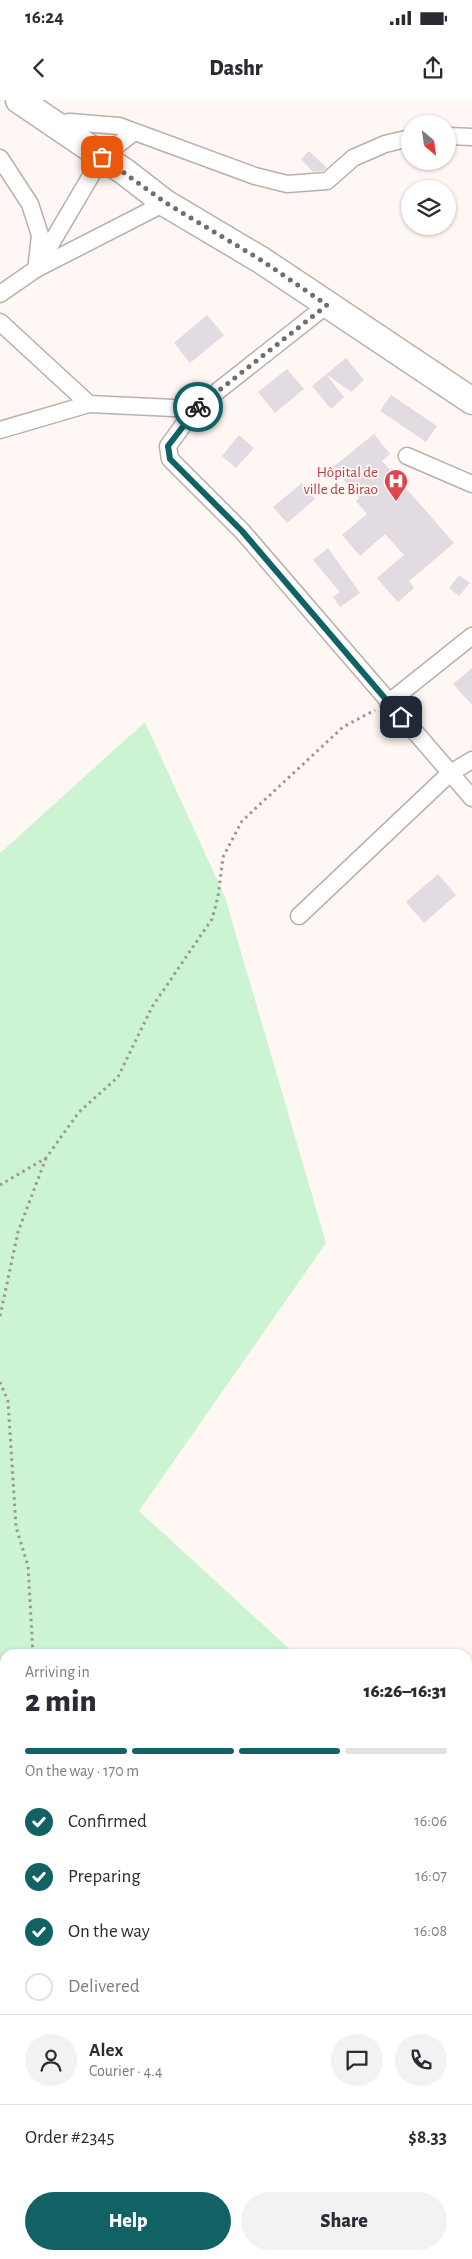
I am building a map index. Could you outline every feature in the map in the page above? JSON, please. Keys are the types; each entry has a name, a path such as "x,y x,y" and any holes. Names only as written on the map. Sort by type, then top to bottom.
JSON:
{"main road":[{"path":"19,100 166,203 261,260 472,401"}],"street":[{"path":"51,124 70,122 118,126 133,133 200,154 255,176 287,184 327,181 353,158 385,144 401,140"},
{"path":"36,269 102,157 133,133"},
{"path":"456,136 472,137"},
{"path":"0,158 30,204 40,235 36,269"},
{"path":"0,294 36,269 166,203"},
{"path":"327,305 195,409 168,446 170,459 242,531 449,774 472,798"},
{"path":"0,322 89,404"},
{"path":"0,430 89,404 195,409"},
{"path":"407,456 472,484"},
{"path":"388,703 472,636"},
{"path":"299,916 449,774 472,760"}],"path":[{"path":"0,1316 18,1232 46,1158 78,1112 118,1077 152,1006 212,919 218,897 223,857 242,821 343,727 388,703"},
{"path":"0,1185 46,1158"},
{"path":"0,1382 8,1401 16,1527 28,1566 33,1649"}],"green space":[{"path":"145,722 225,897 326,1243 139,1511 290,1649 0,1649 0,853"}],"building":[{"path":"309,151 327,168 323,171 313,172 301,159"},
{"path":"207,315 224,335 190,363 174,343"},
{"path":"346,358 364,380 351,392 326,374"},
{"path":"287,369 304,389 275,413 258,392"},
{"path":"326,374 344,397 331,409 312,386"},
{"path":"391,395 437,426 426,442 380,411"},
{"path":"374,434 390,454 382,461 454,543 409,581 414,588 398,602 377,578 404,555 385,534 360,556 342,535 367,514 356,501 359,498 333,467"},
{"path":"239,435 254,448 236,468 222,456"},
{"path":"302,483 315,499 287,523 273,507"},
{"path":"328,548 360,593 340,607 333,597 340,592 313,560"},
{"path":"459,575 470,583 459,596 449,588"},
{"path":"472,668 472,705 453,684"},
{"path":"438,874 456,895 424,923 406,902"}],"way so far":[{"path":"102,157 126,172 166,203 261,260 327,305 198,407"}],"place":[{"name":"Hôpital de ville de Birao","path":"396,502"}],"route":[{"path":"198,407 168,446 170,459 242,531 401,717"}]}
